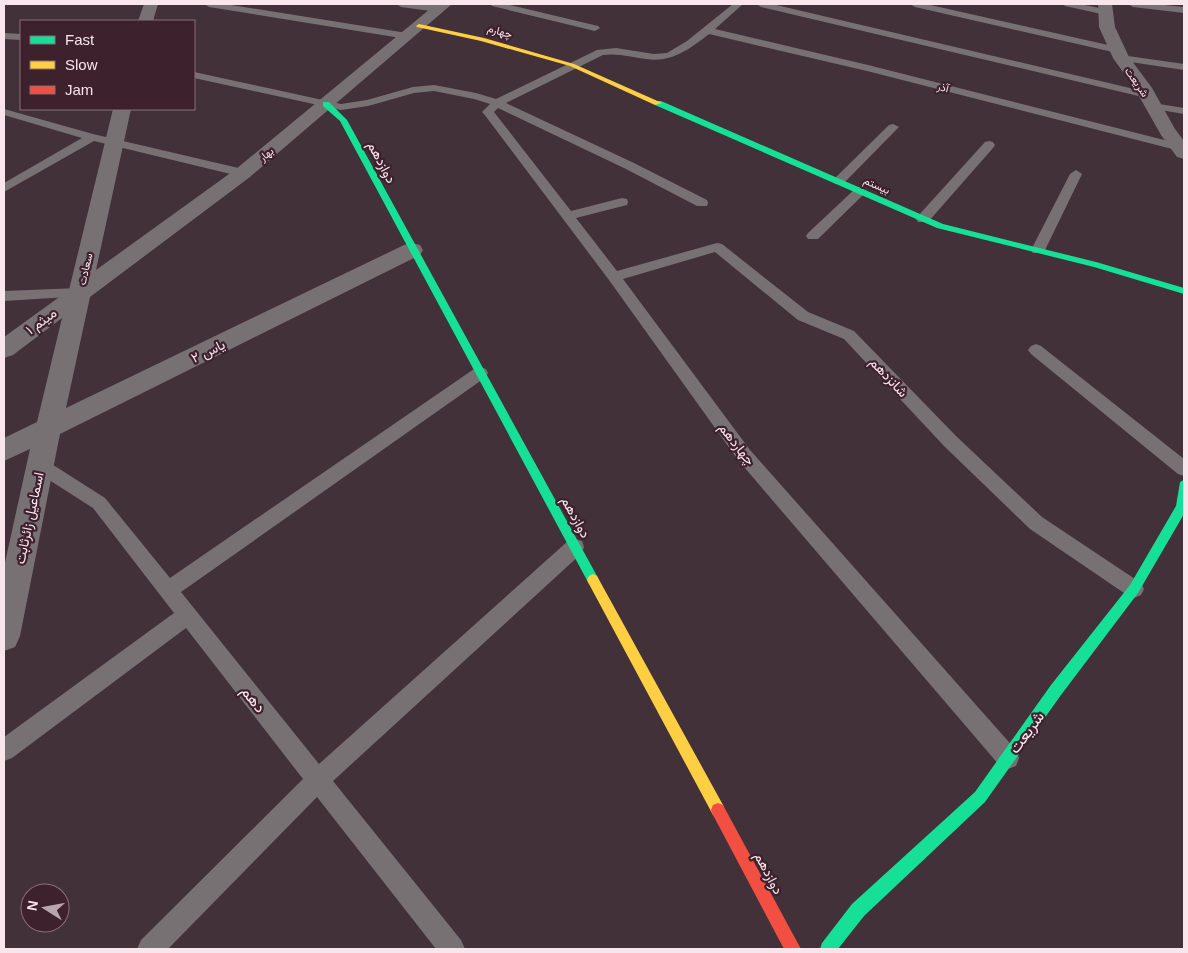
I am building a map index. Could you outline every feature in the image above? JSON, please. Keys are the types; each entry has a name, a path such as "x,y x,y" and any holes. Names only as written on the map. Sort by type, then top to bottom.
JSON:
{"street":[{"path":"146,20 151,4"},
{"name":"بهار","path":"79,293 243,173 441,7"},
{"name":"شریعت","path":"1106,8 1107,28 1119,54 1167,131 1182,150"},
{"name":"چهارم","path":"413,31 482,39 572,65"},
{"name":"بیستم","path":"572,65 940,226 1096,264 1184,291"},
{"name":"دوازدهم","path":"326,104 343,120 793,949"},
{"name":"سعادت","path":"48,429 122,110"},
{"name":"یاس ۲","path":"4,450 412,250"},
{"name":"میثم ۱","path":"4,349 79,293"},
{"name":"اسماعیل زائرثابت","path":"4,636 48,429"},
{"name":"شریعت","path":"828,949 858,910 980,797 1056,690 1134,589 1182,507 1184,485"}],"lane":[{"path":"209,4 413,31"},
{"path":"402,4 441,7"},
{"path":"495,4 596,28"},
{"path":"492,108 572,65 601,52 613,50 664,57 681,50 738,4"},
{"path":"761,4 1184,111"},
{"path":"915,4 1119,54 1184,67"},
{"path":"1068,4 1106,8"},
{"path":"1133,4 1184,10"},
{"name":"آذر","path":"706,30 868,68 1182,150"},
{"path":"4,36 20,38"},
{"path":"195,76 341,107 368,103 413,90 434,88 476,96 492,108 630,166 702,203"},
{"name":"چهاردهم","path":"492,108 567,216 744,455 1008,758"},
{"path":"4,112 92,137 243,173"},
{"path":"839,181 893,127"},
{"path":"4,188 92,137"},
{"path":"923,219 989,145"},
{"path":"1038,250 1076,174"},
{"path":"813,236 860,191"},
{"path":"567,216 622,202"},
{"name":"شانزدهم","path":"614,277 716,247 803,316 849,335 950,441 1036,523 1134,589"},
{"path":"4,296 79,293"},
{"path":"1036,350 1184,469"},
{"path":"168,590 480,373"},
{"name":"دهم","path":"41,466 99,503 452,949"},
{"path":"150,949 318,780 575,547"},
{"path":"4,750 188,615"}],"traffic: fast":[{"path":"658,103 940,226 1096,265 1184,291"},
{"path":"326,104 343,120 593,580"},
{"path":"828,949 858,910 980,797 1056,690 1134,589 1182,507 1184,485"}],"traffic: slow":[{"path":"419,26 482,39 572,65 658,103"},
{"path":"593,580 718,810"}],"traffic: jam":[{"path":"718,810 793,949"}]}
